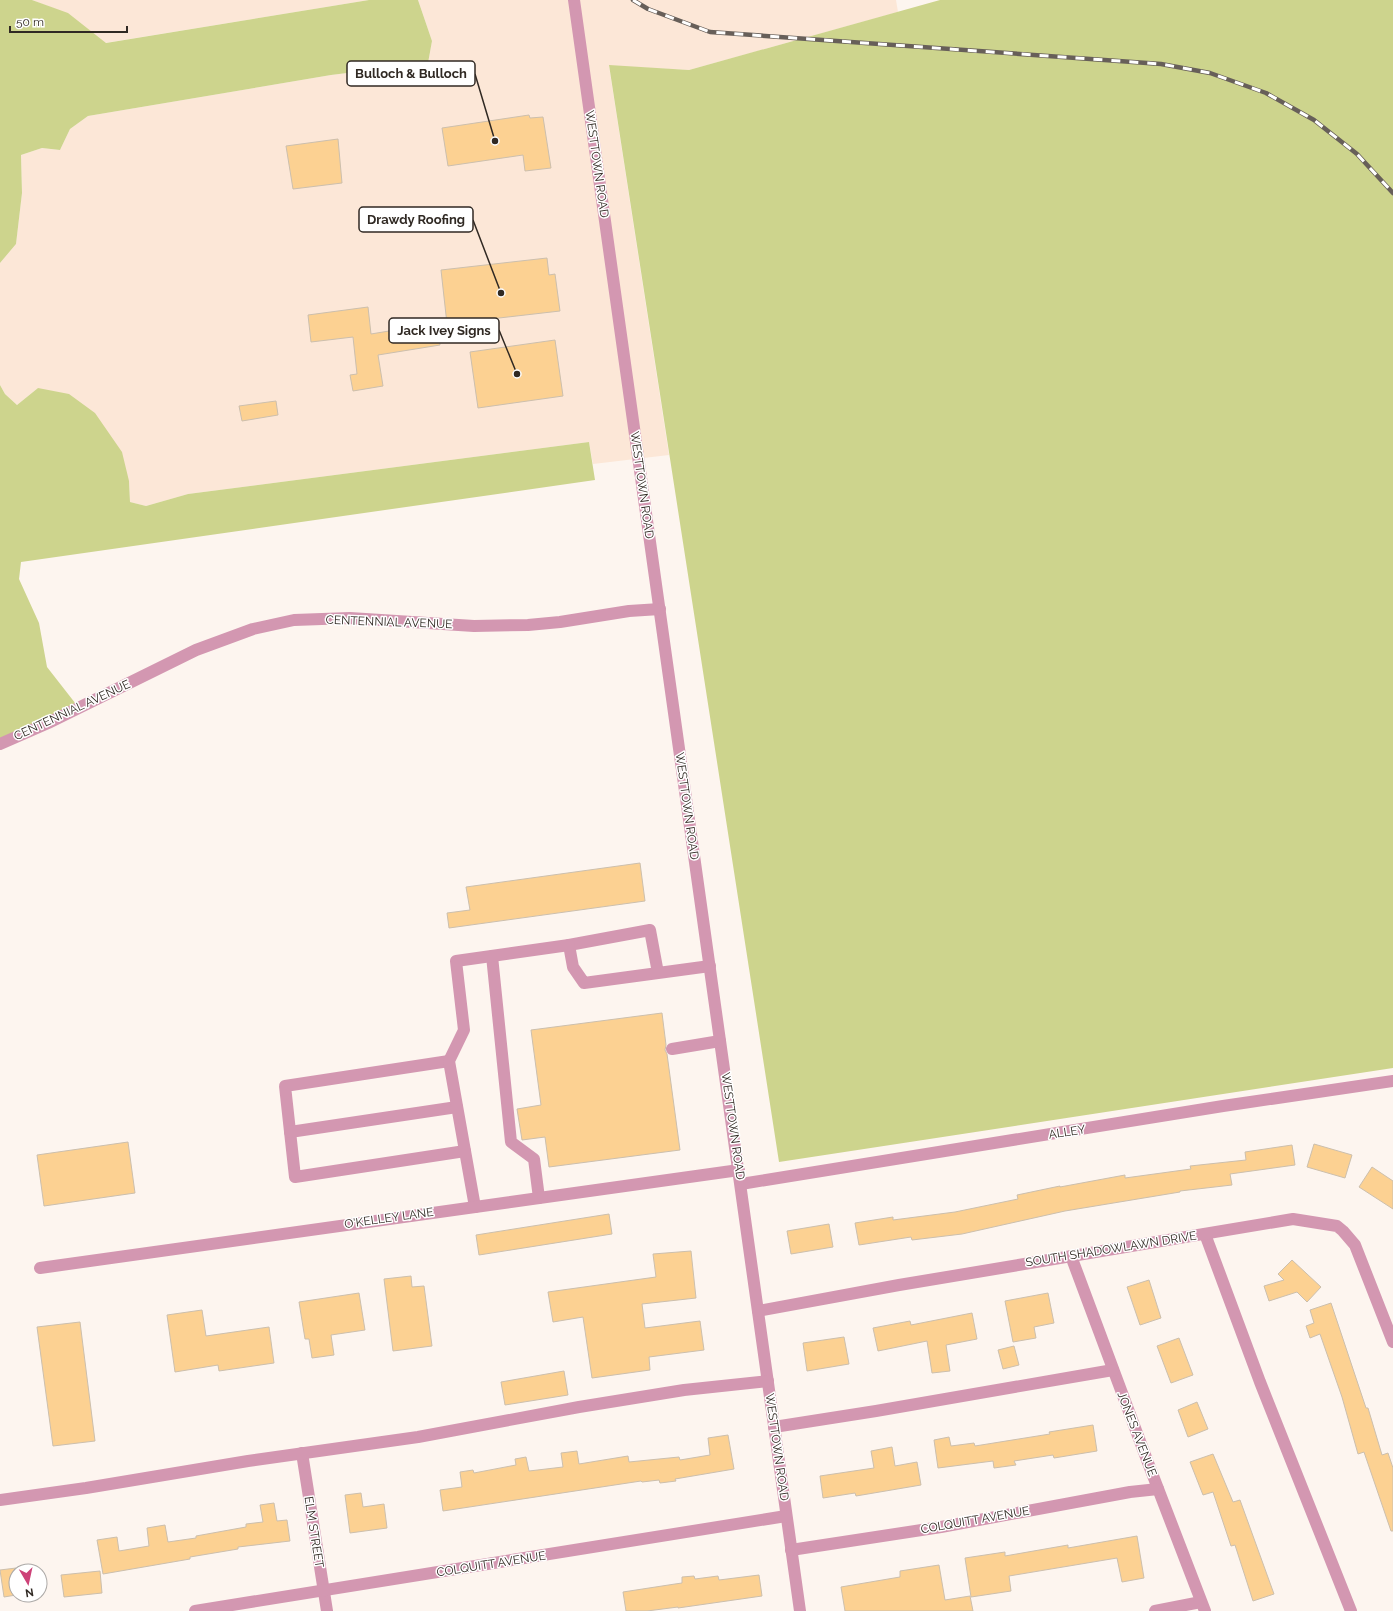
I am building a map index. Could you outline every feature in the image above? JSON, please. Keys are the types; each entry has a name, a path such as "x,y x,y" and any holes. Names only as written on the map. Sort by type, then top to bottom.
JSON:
{"street":[{"name":"WESTTOWN ROAD","path":"574,0 800,1611"},
{"name":"CENTENNIAL AVENUE","path":"0,744 48,723 196,650 252,629 294,620 350,618 474,626 528,625 560,622 629,610 660,609"},
{"path":"475,1207 449,1061 464,1030 456,961 569,945 650,930 658,973"},
{"path":"569,945 573,967 584,983 710,966"},
{"path":"492,956 511,1142 534,1159 539,1198"},
{"path":"672,1049 720,1041"},
{"path":"449,1061 285,1086 295,1177 465,1151"},
{"name":"ALLEY","path":"741,1184 1223,1106 1393,1081"},
{"path":"290,1132 457,1107"},
{"name":"O'KELLEY LANE","path":"40,1268 739,1170"},
{"name":"SOUTH SHADOWLAWN DRIVE","path":"758,1311 899,1285 1293,1219 1336,1226 1343,1231 1355,1245 1393,1342"},
{"path":"1205,1234 1260,1382 1351,1611"},
{"name":"JONES AVENUE","path":"1071,1256 1203,1606"},
{"path":"774,1427 876,1412 1113,1370"},
{"path":"0,1500 418,1438 579,1407 684,1390 768,1381"},
{"name":"ELM STREET","path":"302,1454 327,1611"},
{"name":"COLQUITT AVENUE","path":"792,1550 940,1527 1158,1488"},
{"name":"COLQUITT AVENUE","path":"195,1611 786,1516"},
{"path":"1155,1611 1203,1606"}],"shaded area":[{"path":"32,0 369,0 105,43 68,14"},
{"path":"418,0 896,0 898,12 689,70 609,66 669,455 593,464 589,442 188,494 146,506 130,502 129,481 38,388 17,405 5,394 0,385 0,263 16,244 22,193 21,155 42,148 60,150 70,129 88,116 331,75 428,63 432,41"}],"green space":[{"path":"0,0 32,0 68,13 106,43 369,0 418,0 432,41 428,63 331,75 88,116 70,129 60,150 42,148 21,155 22,193 16,244 0,263"},
{"path":"940,0 1393,0 1393,1068 779,1162 609,65 689,70"},
{"path":"0,385 5,394 17,405 38,388 69,394 95,413 122,452 129,481 130,502 146,506 188,494 589,442 595,480 21,562 19,579 39,623 47,667 79,708 0,744"}],"building":[{"path":"529,115 530,118 543,117 551,168 525,171 523,155 448,166 442,128"},
{"path":"338,139 342,183 293,189 286,146"},
{"path":"547,258 549,275 555,274 560,311 447,324 441,270"},
{"path":"368,307 371,334 437,323 440,345 378,355 383,386 353,391 350,375 357,374 353,337 311,342 308,315"},
{"path":"555,340 563,396 478,408 470,352"},
{"path":"276,401 278,415 242,421 239,406"},
{"path":"640,863 645,901 449,928 447,913 470,910 466,887"},
{"path":"662,1013 666,1045 665,1050 667,1054 680,1150 549,1167 545,1137 522,1140 517,1109 541,1105 531,1030"},
{"path":"128,1142 135,1193 44,1206 37,1155"},
{"path":"1314,1144 1352,1155 1345,1178 1307,1167"},
{"path":"1292,1145 1295,1165 1230,1174 1232,1185 1180,1191 1065,1211 962,1234 912,1240 911,1237 859,1245 855,1223 893,1217 893,1220 955,1212 1018,1199 1017,1195 1060,1186 1125,1175 1125,1178 1191,1169 1190,1166 1246,1160 1245,1152"},
{"path":"1372,1167 1393,1181 1393,1209 1359,1187"},
{"path":"609,1214 612,1234 479,1255 476,1235"},
{"path":"829,1224 833,1247 791,1254 787,1231"},
{"path":"691,1251 696,1298 642,1304 645,1328 700,1321 704,1350 649,1357 650,1370 592,1378 583,1317 553,1322 548,1292 656,1277 653,1254"},
{"path":"1292,1260 1321,1287 1307,1302 1297,1292 1269,1301 1264,1286 1284,1280 1278,1274"},
{"path":"411,1276 412,1287 424,1286 432,1346 393,1351 384,1279"},
{"path":"1149,1280 1161,1318 1140,1325 1127,1287"},
{"path":"359,1293 365,1330 331,1335 334,1355 312,1358 309,1339 305,1339 299,1302"},
{"path":"1048,1293 1054,1323 1034,1327 1036,1338 1013,1342 1005,1301"},
{"path":"1331,1303 1366,1408 1368,1408 1382,1455 1388,1453 1393,1468 1393,1531 1391,1531 1364,1452 1358,1454 1342,1397 1320,1334 1310,1338 1306,1326 1314,1323 1310,1310"},
{"path":"202,1310 206,1336 269,1327 274,1363 219,1371 218,1365 175,1372 167,1315"},
{"path":"972,1313 977,1339 946,1345 950,1371 932,1373 927,1341 878,1351 873,1328 910,1321 911,1325"},
{"path":"80,1322 95,1441 53,1446 37,1327"},
{"path":"844,1337 849,1364 807,1371 803,1343"},
{"path":"1179,1338 1193,1375 1171,1383 1157,1346"},
{"path":"1014,1346 1019,1365 1003,1369 998,1350"},
{"path":"564,1371 568,1395 505,1405 501,1382"},
{"path":"1197,1402 1208,1429 1188,1437 1178,1410"},
{"path":"1093,1425 1097,1451 1054,1458 1053,1455 1014,1461 1016,1465 994,1468 993,1461 938,1468 934,1440 949,1437 951,1446 974,1443 975,1446 1050,1434 1049,1432"},
{"path":"728,1435 734,1469 675,1479 676,1481 660,1483 659,1480 641,1481 443,1511 440,1490 462,1487 460,1472 473,1470 474,1473 516,1465 515,1459 526,1457 529,1471 563,1467 561,1453 577,1451 579,1464 628,1456 629,1462 679,1457 680,1460 710,1455 708,1438"},
{"path":"892,1447 895,1466 917,1462 921,1485 856,1496 855,1493 823,1498 820,1476 874,1468 871,1451"},
{"path":"1213,1454 1233,1502 1240,1500 1274,1594 1253,1601 1235,1545 1231,1546 1213,1492 1203,1495 1190,1462"},
{"path":"361,1493 363,1507 384,1504 387,1528 350,1533 345,1495"},
{"path":"274,1503 277,1521 287,1520 290,1541 238,1547 238,1549 190,1557 190,1559 103,1574 97,1540 117,1537 119,1551 149,1546 147,1528 165,1525 168,1542 196,1538 196,1536 246,1527 246,1524 263,1522 260,1505"},
{"path":"1137,1536 1144,1578 1122,1582 1117,1558 1009,1576 1011,1591 971,1597 965,1558 1005,1552 1005,1556 1068,1545 1068,1548"},
{"path":"939,1565 945,1600 970,1596 973,1611 845,1611 841,1587 900,1577 900,1571"},
{"path":"8,1569 8,1596 4,1597 0,1570"},
{"path":"100,1571 102,1593 64,1597 61,1575"},
{"path":"759,1575 762,1596 678,1608 647,1611 626,1611 623,1592 682,1583 682,1577 694,1576 695,1579 718,1576 719,1580"}],"railway":[{"path":"633,0 648,9 710,32 1161,64 1210,73 1266,93 1314,120 1357,154 1393,193"}],"place":[{"name":"Bulloch & Bulloch","path":"495,141"},
{"name":"Drawdy Roofing","path":"501,293"},
{"name":"Jack Ivey Signs","path":"517,374"}]}
